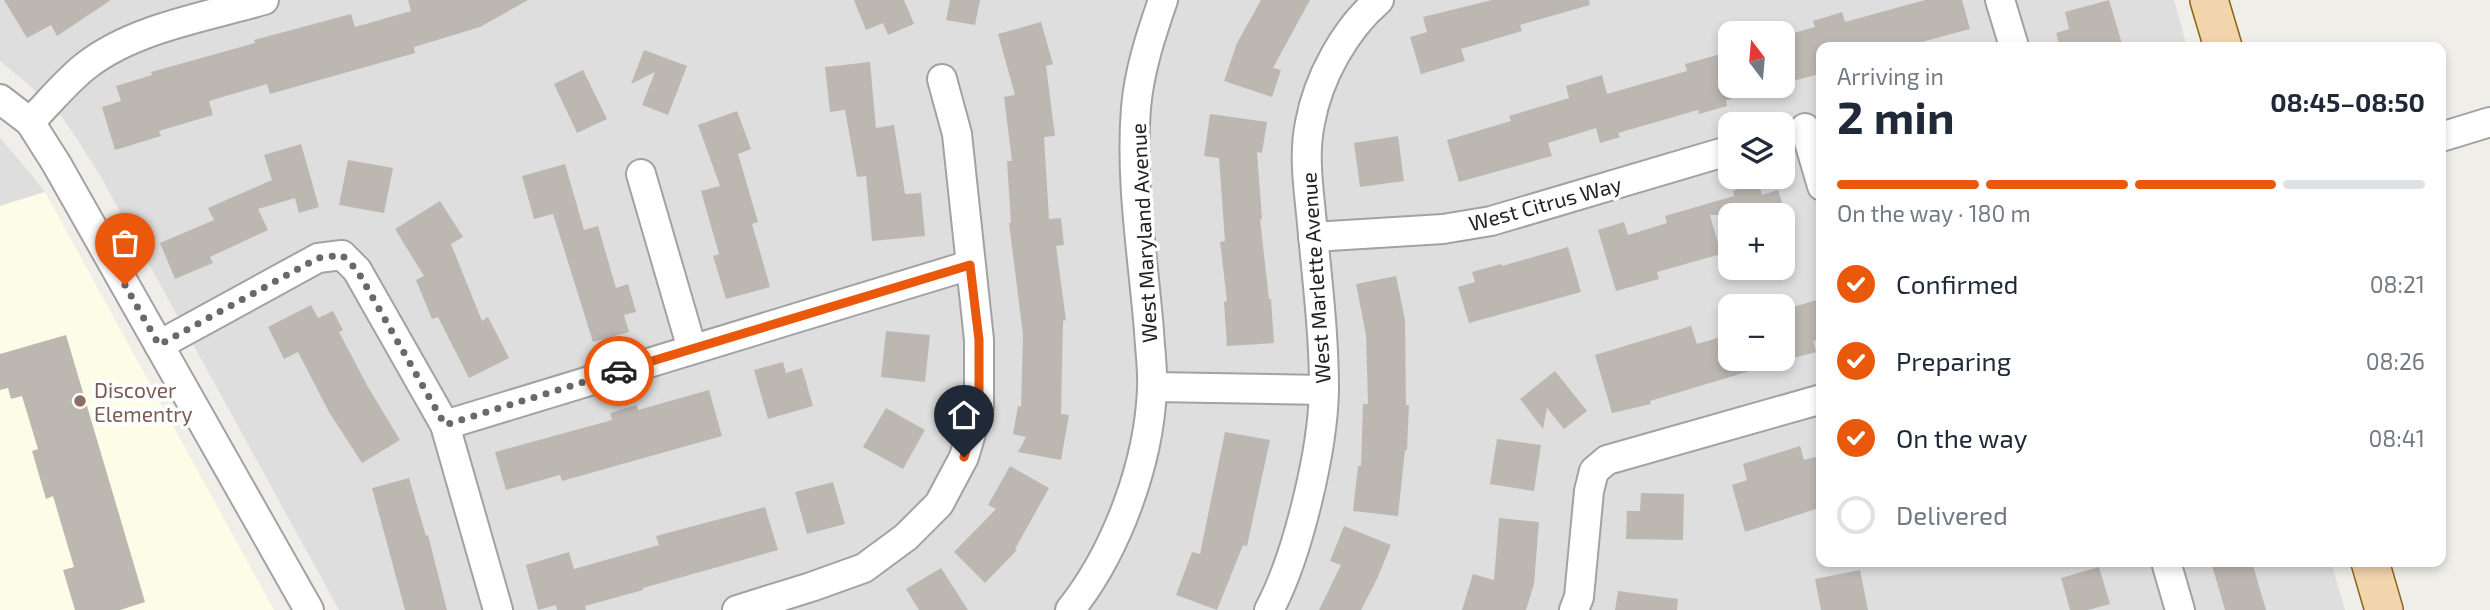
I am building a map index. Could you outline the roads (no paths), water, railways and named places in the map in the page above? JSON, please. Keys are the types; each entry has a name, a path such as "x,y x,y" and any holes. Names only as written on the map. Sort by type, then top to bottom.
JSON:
{"main road":[{"path":"2209,0 2222,42"},
{"path":"2371,567 2384,610"}],"street":[{"path":"30,122 86,66 114,47 136,36 264,0"},
{"name":"West Maryland Avenue","path":"1070,610 1082,595 1118,526 1140,469 1149,427 1153,387 1138,220 1136,107 1149,42 1163,0"},
{"name":"West Marlette Avenue","path":"1269,610 1297,539 1315,461 1324,390 1321,312 1307,169 1309,124 1321,84 1341,46 1365,12 1380,0"},
{"path":"2000,0 2013,42"},
{"path":"737,610 864,568 906,537 939,505 964,457 979,407 979,340 957,134 942,79"},
{"path":"0,99 14,107 30,122 62,173 309,610"},
{"path":"2446,135 2490,122"},
{"path":"1803,128 1816,168"},
{"name":"West Citrus Way","path":"1313,237 1443,229 1491,221 1718,154"},
{"path":"641,174 692,349"},
{"path":"159,345 318,258 342,255 357,270 445,425 498,610"},
{"path":"445,425 970,265"},
{"path":"1153,387 1324,390"},
{"path":"1574,610 1579,597 1589,491 1594,471 1607,460 1816,401"},
{"path":"2167,567 2179,610"}],"place":[{"name":"Discover Elementry","path":"80,401"}]}
